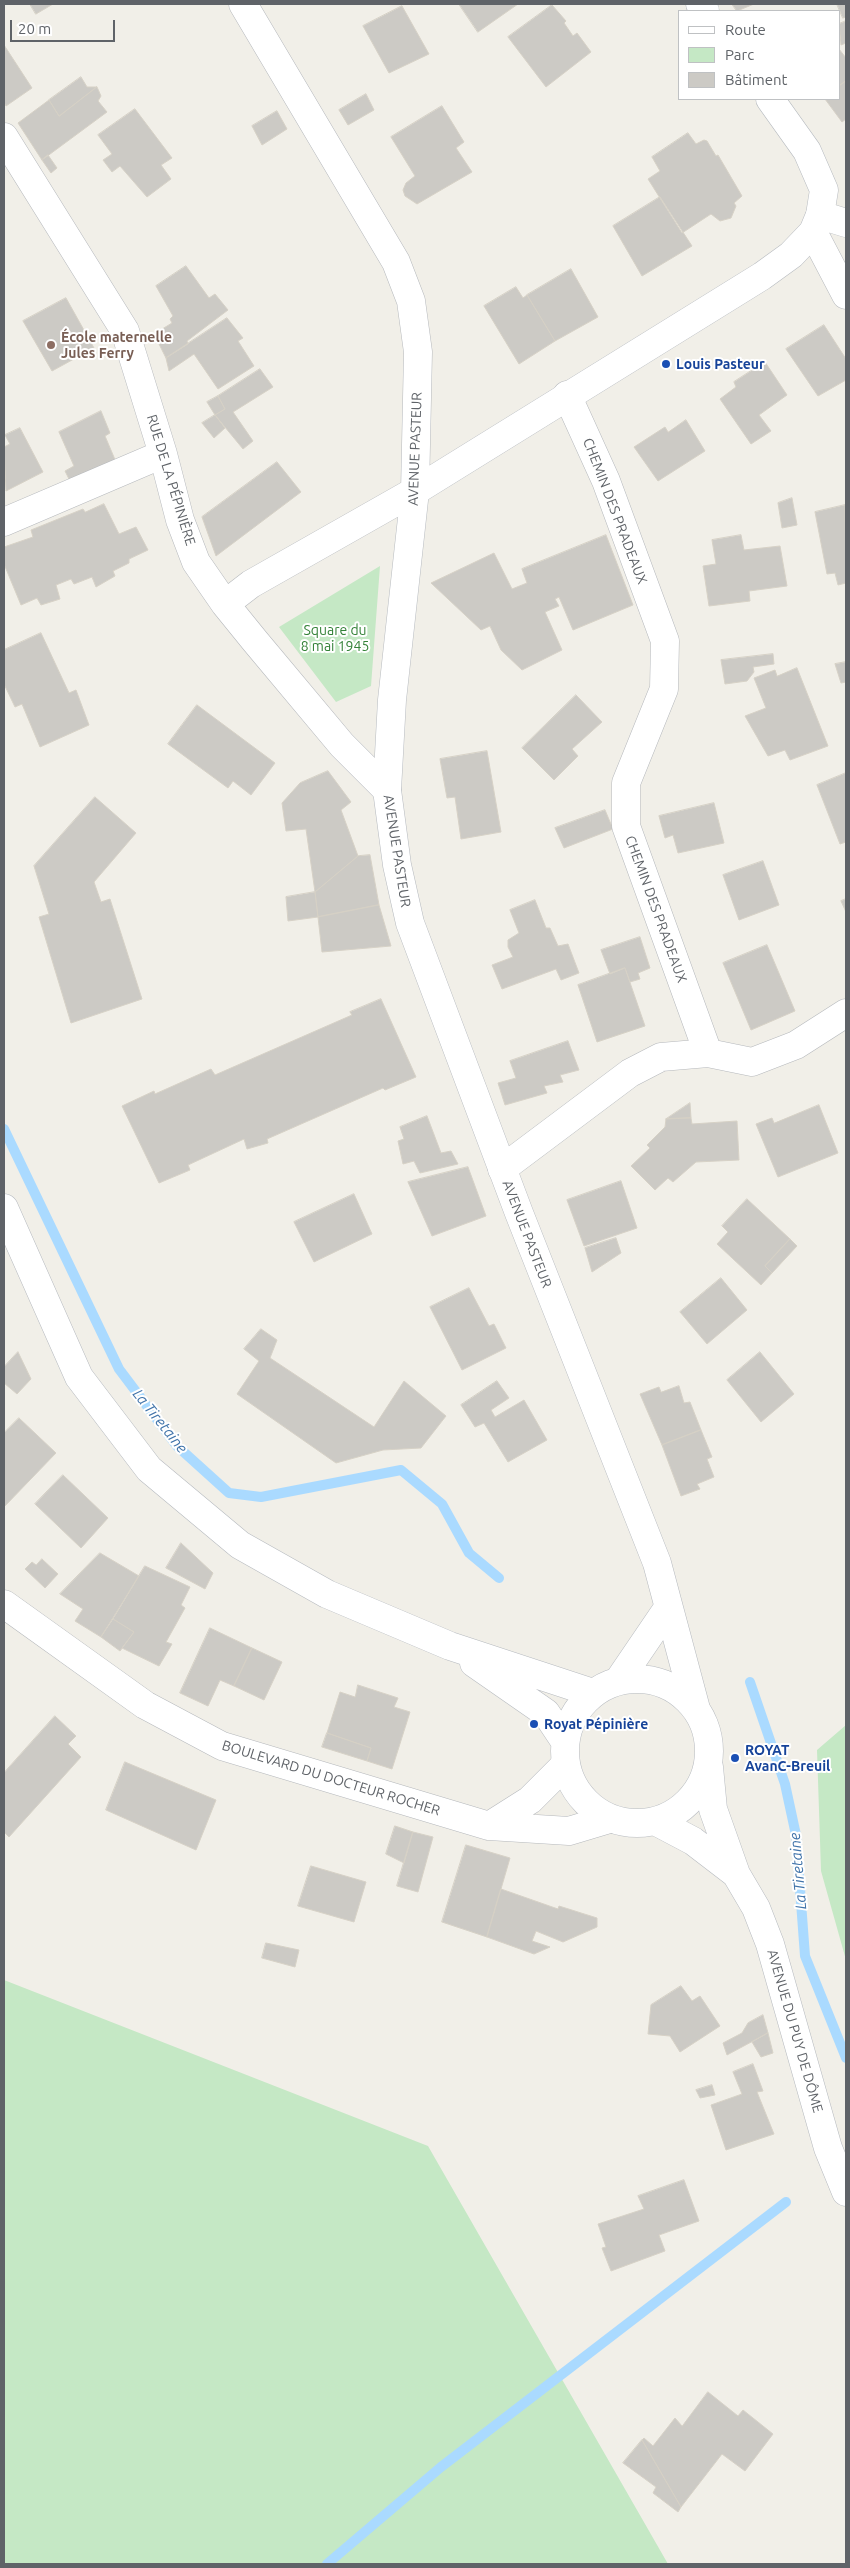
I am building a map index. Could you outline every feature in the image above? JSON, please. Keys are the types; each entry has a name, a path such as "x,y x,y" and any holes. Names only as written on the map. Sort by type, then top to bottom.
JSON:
{"main road":[{"name":"AVENUE PASTEUR","path":"243,4 396,262 411,301 418,352 415,492 392,700 387,790 397,865 410,923 502,1169 657,1563 696,1709"},
{"path":"225,604 251,584 415,492 762,276 791,255 816,223 824,190 807,151 771,100"},
{"name":"RUE DE LA PÉPINIÈRE","path":"4,137 125,331 163,454 180,520 196,562 225,604 342,745 387,790"},
{"path":"816,223 846,223"},
{"path":"816,223 846,296"},
{"name":"CHEMIN DES PRADEAUX","path":"568,395 606,481 665,641 664,689 626,783 626,826 708,1053"},
{"path":"4,522 163,454"},
{"path":"502,1169 630,1073 661,1057 708,1053 752,1062 796,1045 846,1013"},
{"path":"4,1208 79,1377 149,1469 240,1545 327,1594 450,1646 593,1693"},
{"name":"BOULEVARD DU DOCTEUR ROCHER","path":"4,1604 145,1706 222,1746 489,1826 569,1831 609,1819"},
{"path":"619,1680 668,1608"},
{"path":"450,1646 546,1713 565,1752 573,1787 588,1806 609,1819 633,1825 657,1822 681,1810 699,1790 709,1765 708,1736 696,1709 676,1689 648,1679 619,1680 593,1693 574,1714 565,1752 530,1800 489,1826"},
{"name":"AVENUE DU PUY DE DÔME","path":"709,1765 713,1809 736,1874 756,1908 770,1944 828,2148 846,2192"},
{"name":"AVENUE DU PUY DE DÔME","path":"657,1822 693,1841 736,1874"}],"green space":[{"name":"Square du 8 mai 1945","path":"380,566 371,686 336,702 279,627"},
{"path":"846,1725 846,1960 821,1871 817,1750"},
{"path":"4,1980 428,2146 668,2564 4,2564"}],"building":[{"path":"30,4 53,4 36,14"},
{"path":"459,4 518,4 478,32"},
{"path":"732,4 754,4 739,10 736,10"},
{"path":"837,4 846,4 846,17 843,18"},
{"path":"552,5 566,21 564,23 573,36 577,33 591,52 546,87 508,37"},
{"path":"402,6 429,54 389,73 363,26"},
{"path":"846,21 846,43 841,45 840,34 840,24"},
{"path":"4,45 32,88 6,106 4,102"},
{"path":"840,50 846,58 846,81 840,85"},
{"path":"81,77 87,87 97,87 59,116 49,100"},
{"path":"846,81 846,119 842,122 826,100 840,100 840,85"},
{"path":"97,87 101,96 98,101 107,112 42,160 18,123 49,100 59,116"},
{"path":"366,94 374,110 348,125 339,110"},
{"path":"442,106 464,142 456,148 472,172 417,204 405,196 403,190 406,183 415,176 391,137"},
{"path":"135,109 172,158 161,165 171,179 147,197 120,166 112,172 103,160 112,154 98,135"},
{"path":"277,111 287,129 262,145 252,126"},
{"path":"688,133 696,144 704,140 707,141 716,156 718,155 742,196 734,203 736,206 731,218 720,221 711,214 682,233 648,179 660,171 652,157"},
{"path":"48,155 57,168 51,173 42,160"},
{"path":"660,197 692,246 642,276 613,226"},
{"path":"186,266 209,298 215,294 228,310 187,341 188,344 166,358 154,334 172,323 170,319 173,316 156,286"},
{"path":"571,269 598,317 555,341 527,295"},
{"path":"516,287 523,298 527,295 555,341 519,364 484,306"},
{"path":"66,298 94,348 52,371 23,321"},
{"path":"227,318 243,338 238,341 254,366 218,389 194,354 169,371 166,358"},
{"path":"824,325 846,359 846,380 818,396 786,349"},
{"path":"765,362 787,395 759,415 771,431 751,444 720,399 736,387 734,382"},
{"path":"260,369 273,387 233,412 253,441 243,449 215,415 225,409 218,396"},
{"path":"218,396 225,409 215,415 207,402"},
{"path":"101,411 110,433 105,436 116,462 70,481 65,471 74,466 59,432"},
{"path":"215,415 225,428 214,438 202,423"},
{"path":"686,420 705,451 658,481 634,447 665,427 668,432"},
{"path":"20,428 43,472 6,491 4,447 10,444 5,435"},
{"path":"277,462 301,492 216,556 202,517"},
{"path":"792,498 797,525 782,528 778,503"},
{"path":"104,504 119,534 136,527 148,550 129,559 129,563 113,571 115,576 96,587 92,577 74,584 71,579 56,585 60,599 41,605 37,598 21,605 4,564 4,547 33,537 31,530 83,509 85,512"},
{"path":"845,505 846,583 838,585 835,573 827,574 815,512"},
{"path":"606,535 633,605 573,630 559,597 555,599 559,606 545,612 562,650 522,670 501,650 490,626 481,630 431,583 494,553 512,589 527,583 522,569"},
{"path":"741,535 744,550 780,546 787,586 749,591 750,601 709,606 703,566 716,564 712,540"},
{"path":"41,633 69,693 76,690 89,725 40,747 22,704 15,707 4,684 4,650"},
{"path":"773,654 774,664 753,667 754,672 747,681 725,684 721,660"},
{"path":"846,662 846,682 841,683 835,664"},
{"path":"797,668 828,746 790,760 785,750 768,756 745,716 766,708 754,678 775,670 777,676"},
{"path":"576,695 602,722 572,749 578,756 554,780 522,748"},
{"path":"197,705 275,763 251,795 233,781 228,788 168,744"},
{"path":"487,751 501,832 461,839 455,797 447,798 440,759"},
{"path":"328,771 351,802 341,810 358,856 315,892 306,829 286,831 282,803 300,783"},
{"path":"846,773 846,842 840,844 817,785"},
{"path":"95,797 136,833 94,882 101,902 110,899 142,999 71,1023 39,917 49,914 34,866"},
{"path":"714,803 724,843 678,853 673,835 665,838 659,816"},
{"path":"605,810 613,829 564,848 555,828"},
{"path":"370,855 379,905 318,917 315,892 358,856"},
{"path":"763,861 779,905 739,920 723,875"},
{"path":"315,892 318,917 288,921 286,897"},
{"path":"846,899 846,912 841,901"},
{"path":"535,900 546,928 550,928 558,946 568,944 579,973 561,980 556,969 502,989 492,965 513,957 508,947 508,940 519,933 510,910"},
{"path":"379,905 391,946 322,952 318,917"},
{"path":"640,937 650,968 638,973 640,979 630,982 625,968 610,974 601,950"},
{"path":"767,945 795,1011 751,1030 723,963"},
{"path":"625,968 645,1026 597,1042 578,985"},
{"path":"381,999 416,1077 385,1090 383,1088 267,1139 268,1143 247,1149 244,1139 188,1165 190,1170 159,1183 122,1106 154,1091 155,1094 211,1069 215,1075 352,1015 350,1012"},
{"path":"568,1041 579,1070 560,1075 563,1082 544,1086 547,1093 505,1105 498,1083 516,1078 510,1061"},
{"path":"690,1103 691,1118 666,1119"},
{"path":"819,1105 838,1153 778,1177 756,1124 772,1118 774,1123"},
{"path":"427,1116 441,1153 451,1151 458,1164 420,1173 414,1161 403,1164 398,1141 404,1139 400,1127"},
{"path":"691,1118 692,1124 737,1121 739,1160 696,1162 673,1182 668,1178 655,1190 631,1166 650,1148 647,1145 665,1127 666,1119"},
{"path":"468,1167 486,1216 432,1236 408,1182"},
{"path":"621,1181 637,1228 584,1246 567,1200"},
{"path":"354,1194 372,1234 314,1262 294,1222"},
{"path":"747,1199 790,1239 765,1266 772,1273 761,1285 717,1244 728,1232 722,1226"},
{"path":"616,1238 621,1253 592,1272 585,1248"},
{"path":"790,1239 797,1246 772,1273 765,1266"},
{"path":"721,1278 747,1310 707,1344 680,1312"},
{"path":"469,1288 489,1326 494,1324 506,1348 462,1370 430,1307"},
{"path":"261,1329 277,1340 270,1358 374,1427 404,1381 446,1416 421,1448 383,1450 336,1463 237,1394 259,1361 244,1349"},
{"path":"18,1352 31,1379 17,1394 4,1383 4,1367"},
{"path":"760,1352 794,1394 761,1422 727,1380"},
{"path":"497,1381 509,1398 491,1410 495,1417 524,1400 547,1440 508,1462 484,1423 475,1427 461,1405"},
{"path":"679,1386 684,1403 690,1402 701,1430 662,1445 640,1394 659,1387 661,1392"},
{"path":"19,1418 56,1453 4,1507 4,1433"},
{"path":"701,1430 712,1457 707,1459 714,1477 697,1484 700,1489 681,1496 662,1445"},
{"path":"63,1475 108,1518 81,1548 35,1504"},
{"path":"181,1543 213,1573 205,1589 166,1568"},
{"path":"100,1553 139,1576 101,1637 75,1621 83,1609 60,1594"},
{"path":"42,1559 58,1574 45,1588 25,1569 32,1562 36,1565"},
{"path":"145,1566 190,1587 181,1605 185,1608 166,1642 172,1644 159,1666 122,1648 134,1632 113,1619"},
{"path":"113,1619 134,1632 120,1651 101,1637"},
{"path":"210,1628 252,1648 234,1686 220,1680 208,1706 180,1693"},
{"path":"252,1648 282,1662 264,1700 234,1686"},
{"path":"358,1685 398,1698 394,1707 410,1712 392,1769 367,1761 371,1748 327,1733 340,1692 355,1697"},
{"path":"55,1716 76,1736 68,1744 81,1757 9,1837 4,1832 4,1773"},
{"path":"327,1733 371,1748 367,1761 322,1747"},
{"path":"125,1762 216,1800 196,1850 106,1810"},
{"path":"395,1826 413,1832 404,1863 386,1854"},
{"path":"413,1832 433,1837 418,1892 397,1886"},
{"path":"466,1845 510,1858 487,1937 442,1922"},
{"path":"311,1866 366,1882 354,1922 298,1906"},
{"path":"501,1889 558,1909 559,1906 597,1918 597,1927 563,1942 536,1931 532,1941 550,1947 534,1954 487,1937"},
{"path":"266,1943 299,1950 295,1967 262,1958"},
{"path":"681,1986 692,2001 700,1996 720,2026 680,2052 670,2036 648,2034 651,2005"},
{"path":"763,2015 768,2033 727,2055 723,2043 742,2033 748,2023"},
{"path":"768,2033 773,2053 761,2057 752,2042"},
{"path":"753,2064 763,2091 757,2092 774,2134 726,2150 711,2105 742,2094 733,2072"},
{"path":"712,2085 715,2095 700,2098 696,2090"},
{"path":"684,2180 699,2221 659,2235 665,2251 611,2271 602,2248 606,2247 598,2224 644,2209 638,2196"},
{"path":"708,2392 738,2416 743,2410 773,2434 745,2471 722,2454 681,2507 642,2440 644,2438 653,2446 675,2418 682,2426"},
{"path":"642,2440 681,2507 678,2512 653,2493 656,2487 623,2463"}],"waterway":[{"name":"La Tiretaine","path":"4,1129 119,1369 177,1446 229,1493 261,1497 401,1470 442,1504 469,1553 499,1578"},
{"name":"La Tiretaine","path":"750,1682 785,1784 796,1835 805,1956 846,2058"},
{"path":"327,2564 441,2467 786,2202"}],"place":[{"name":"École maternelle Jules Ferry","path":"51,345"},
{"name":"Louis Pasteur","path":"666,364"},
{"name":"Royat Pépinière","path":"534,1724"},
{"name":"ROYAT AvanC-Breuil","path":"735,1758"}]}
